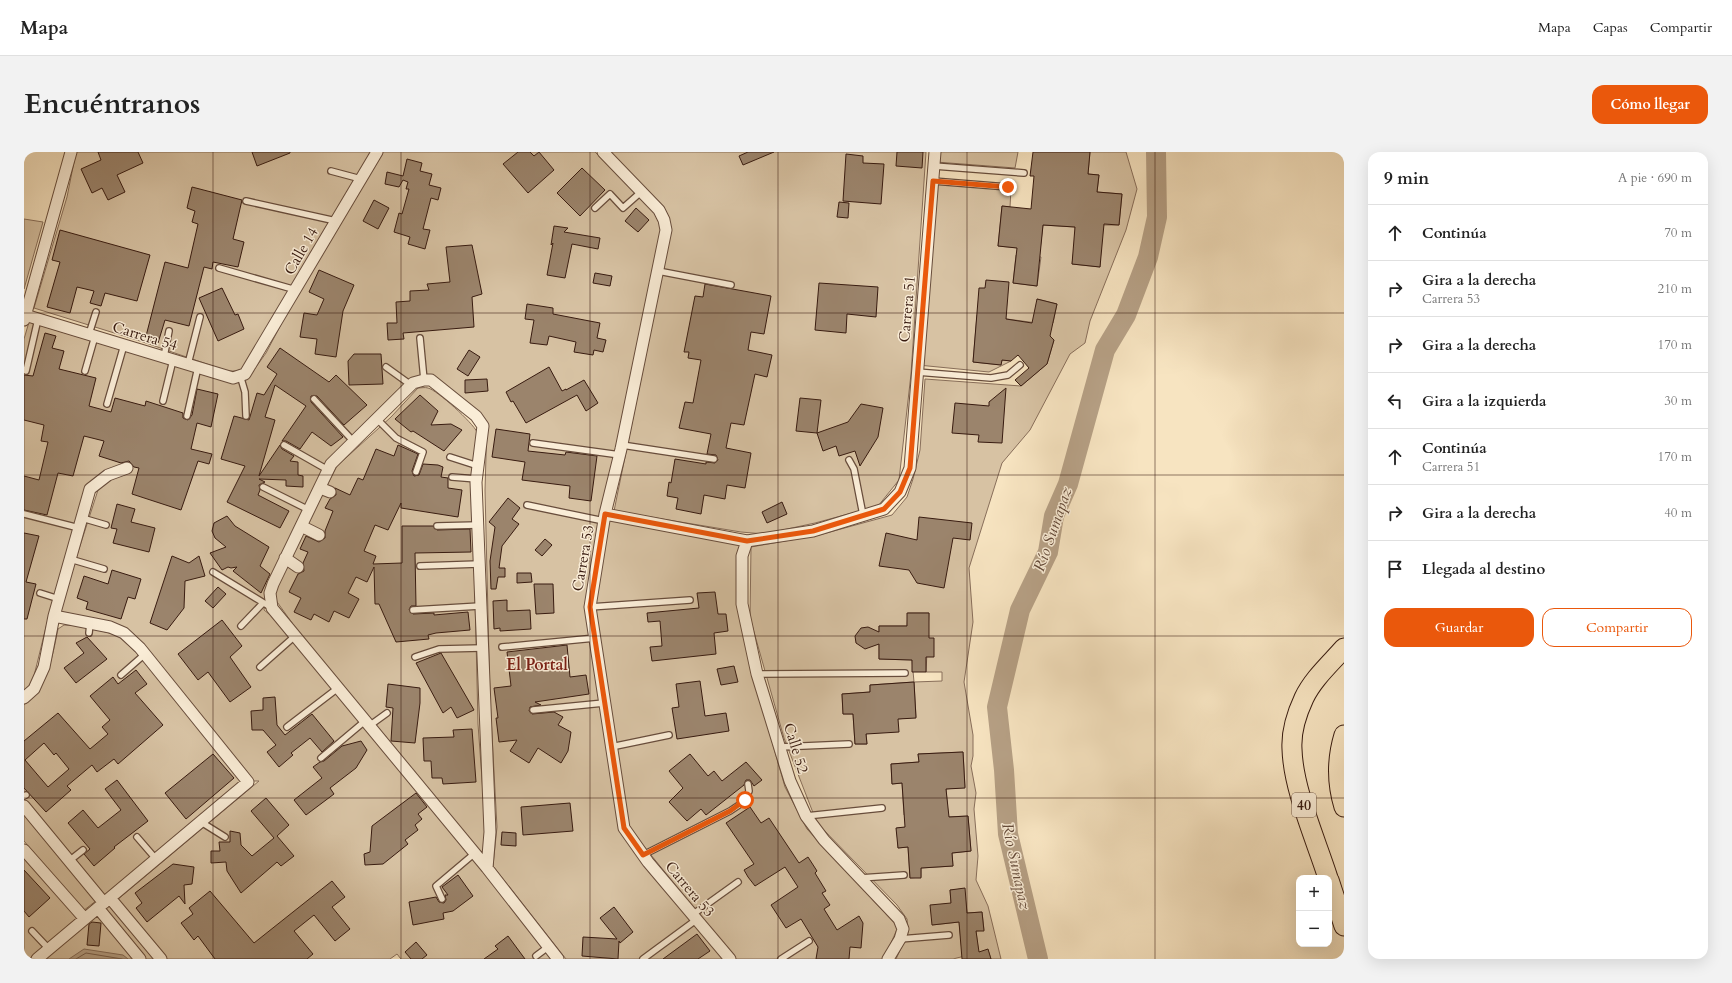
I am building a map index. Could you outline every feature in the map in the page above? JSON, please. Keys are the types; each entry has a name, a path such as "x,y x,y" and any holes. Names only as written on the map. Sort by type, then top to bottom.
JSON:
{"highway":[{"name":"40","path":"1328,875 1299,788 1292,749 1294,730 1304,698 1315,680 1344,648"},
{"path":"1343,800 1339,763 1344,735"},
{"name":"40","path":"1332,888 1344,926"}],"street":[{"path":"25,318 71,152"},
{"name":"Calle 14","path":"240,375 245,374 252,365 377,152"},
{"name":"Carrera 53","path":"603,152 659,210 664,220 665,236 621,450 605,518 590,607 611,748 624,828 643,855 694,918 730,959"},
{"name":"Carrera 51","path":"605,518 747,541 813,531 884,509 900,492 910,468 935,152"},
{"name":"Carrera 54","path":"25,318 38,319 233,378 240,375"},
{"path":"487,868 490,832 480,606 477,479 483,426 476,416 431,380 424,380 411,385 331,464 328,470 325,490 309,510 301,526 273,584 268,605 475,853 558,959"},
{"path":"24,698 34,689 44,667 54,616 90,490 108,475 127,468"},
{"path":"301,526 319,535"},
{"name":"Calle 52","path":"747,541 742,556 742,604 757,674 790,781 806,816 824,840 899,919 902,934"},
{"path":"286,558 298,567"},
{"path":"37,959 248,782 145,654 124,633 110,627 90,628 54,616"},
{"path":"24,806 104,903 161,959"},
{"path":"24,850 85,919"},
{"path":"104,903 140,959"},
{"path":"888,959 902,934"}],"lane":[{"path":"934,166 1024,173"},
{"path":"331,171 360,179"},
{"path":"933,181 1008,187"},
{"path":"595,208 610,194 623,208 641,192"},
{"path":"246,201 336,221"},
{"path":"219,268 296,290"},
{"path":"658,271 731,285"},
{"path":"85,371 96,312"},
{"path":"187,416 200,317"},
{"path":"26,370 38,319"},
{"path":"163,401 169,358 169,331"},
{"path":"420,338 424,380"},
{"path":"107,404 124,345"},
{"path":"917,372 991,378 1008,375 1020,365"},
{"path":"386,367 411,385"},
{"path":"240,375 246,392 246,416"},
{"path":"314,399 354,442"},
{"path":"377,419 396,438 423,452 416,472"},
{"path":"533,443 714,459"},
{"path":"284,444 328,470"},
{"path":"450,457 479,466"},
{"path":"849,460 854,468 863,515"},
{"path":"452,477 477,479"},
{"path":"263,487 309,510"},
{"path":"526,505 605,518"},
{"path":"24,514 80,523 106,525"},
{"path":"437,526 478,525"},
{"path":"70,558 104,569"},
{"path":"420,566 479,564"},
{"path":"213,572 268,605 241,626"},
{"path":"40,593 59,599"},
{"path":"590,607 690,600"},
{"path":"413,610 480,606"},
{"path":"260,666 295,636"},
{"path":"502,647 595,638"},
{"path":"415,657 439,649 482,648"},
{"path":"121,675 145,654"},
{"path":"757,674 905,673"},
{"path":"287,727 338,688"},
{"path":"533,710 604,703"},
{"path":"320,758 367,723 387,713"},
{"path":"611,748 669,735"},
{"path":"780,748 849,744"},
{"path":"643,855 730,811 745,800 749,791 748,784"},
{"path":"806,816 882,808"},
{"path":"201,822 225,837"},
{"path":"137,837 156,859"},
{"path":"69,861 83,850"},
{"path":"442,899 436,886 475,853"},
{"path":"860,878 904,875"},
{"path":"643,959 738,882"},
{"path":"32,931 49,949"},
{"path":"902,934 950,935"},
{"path":"781,959 809,941"},
{"path":"536,956 548,947"}],"shaded area":[{"path":"76,152 372,152 242,369 227,371 140,341 34,308 67,197"},
{"path":"381,152 595,152 656,211 662,233 593,555 586,609 620,829 725,959 566,959 493,866 497,827 490,698 485,490 487,422 431,376 409,379 330,457 307,501 267,586 264,610 274,618 481,866 509,905 552,959 401,959 397,954 390,959 167,959 117,900 259,781 252,781 144,648 89,619 59,611 98,490 88,486 46,627 32,684 24,692 24,339 29,322 233,383 251,374 266,353 296,296"},
{"path":"608,152 926,152 911,374 899,480 878,506 815,523 764,534 741,532 614,511 670,236 670,227"},
{"path":"936,152 1018,152 1015,168 936,162"},
{"path":"1090,152 1126,152 1137,189 1126,230 1090,321 1085,343 1070,354 1030,430 1002,463 969,568 973,622 964,682 973,735 973,756 971,766 976,793 974,809 978,856 976,880 988,906 1001,959 991,959 988,950 953,959 896,959 908,933 907,919 897,905 817,823 784,738 750,618 751,547 819,535 892,515 907,497 913,479 920,450 925,379 1021,386 1047,364 1054,340 1037,323 977,315 973,362 1001,365 1002,360 1011,361 989,372 918,365 935,181 1011,188 1010,207 1002,206 998,246 1040,250 1043,225 1075,227 1076,236 1072,264 1100,267 1102,225 1119,225 1122,194 1097,192 1099,175 1088,174","holes":["1016,255 1041,257 1037,286 1013,283","1037,299 1057,304 1053,323","908,613 929,613 926,672 942,672 942,681 914,682 912,660 879,659 879,626 907,626","914,682 916,717 898,719 866,734 867,744 855,744 853,714 843,714 842,694 870,692 870,685","963,752 965,787 946,789 947,802 916,814 904,815 902,783 892,784 891,764 919,762 918,754","968,816 971,851 952,853 953,866 921,868 921,877 910,878 908,847 898,848 897,828 924,826 924,818","964,889 967,913 982,912 984,930 976,931 978,948 962,950 959,922 932,925 951,903 950,890"]},
{"path":"24,219 43,222 24,289"},
{"path":"418,388 428,388 439,394 462,415 477,432 475,597 478,724 486,834 485,852 482,853 478,851 392,744 305,641 275,599 277,583 337,466 391,417"},
{"path":"608,520 743,544 749,661 785,787 807,829 898,927 884,959 736,959 633,833 627,821 594,602"},
{"path":"64,625 82,626 117,635 139,655 243,781 103,898 24,804 24,705 39,689 44,680 51,661 58,629"},
{"path":"24,813 97,900 83,911 24,841"},
{"path":"24,855 78,917 29,959 24,959"},
{"path":"109,902 157,959 143,959 101,909"},
{"path":"97,915 134,959 43,959"}],"water":[{"path":"84,949 123,955 128,959 69,959"}],"building":[{"path":"98,152 138,152 143,163 117,175 125,192 108,200 102,188 92,193 81,169 101,160"},
{"path":"252,152 290,152 290,153 257,166"},
{"path":"518,152 530,152 534,156 539,152 554,170 528,193 503,164"},
{"path":"748,152 774,152 743,165 739,156"},
{"path":"897,152 923,152 922,168 896,166"},
{"path":"1033,152 1090,152 1088,174 1099,175 1097,192 1122,194 1119,225 1104,224 1100,267 1072,264 1075,227 1043,225 1037,286 1013,283 1017,248 998,246 1002,206 1031,209 1034,176 1030,176"},
{"path":"846,154 863,156 863,163 884,164 881,204 843,201"},
{"path":"407,159 422,163 420,171 432,174 429,185 441,188 438,200 431,198 423,229 430,230 425,249 408,244 410,237 394,232 399,213 402,214 409,189 406,189 408,182 403,180 399,187 385,184 387,172 403,176"},
{"path":"582,168 605,190 580,216 557,193"},
{"path":"192,187 242,200 233,239 244,242 238,267 213,262 212,269 204,267 189,326 165,320 158,343 145,340 165,262 188,268 198,224 192,222 195,211 187,208"},
{"path":"374,200 389,208 378,229 363,221"},
{"path":"839,202 849,203 848,218 837,217"},
{"path":"636,208 649,220 638,232 625,221"},
{"path":"554,226 568,228 564,232 600,238 598,249 572,244 565,278 547,275 553,243 551,245"},
{"path":"60,230 150,255 137,301 105,293 101,306 90,303 94,291 77,287 70,313 47,307 60,262 52,260"},
{"path":"472,245 482,294 472,297 474,327 403,333 404,339 388,340 387,323 397,323 396,302 410,301 410,291 429,290 427,284 450,282 446,247"},
{"path":"319,270 354,285 343,311 336,357 315,354 317,339 300,337 304,313 317,315 324,299 309,292"},
{"path":"595,273 612,276 610,286 593,283"},
{"path":"986,280 1009,282 1006,319 1032,323 1037,299 1057,304 1050,336 1054,340 1047,364 1021,386 1015,380 1029,368 1018,355 1011,361 1002,360 1001,365 973,362 979,288 985,288"},
{"path":"819,283 878,287 876,317 847,314 846,333 815,330"},
{"path":"705,284 771,296 764,334 751,332 748,350 772,355 767,377 755,374 744,425 731,423 726,448 751,453 745,488 727,485 725,499 704,495 701,514 676,509 678,498 667,496 675,459 706,464 706,462 715,463 718,460 716,455 707,454 711,434 679,428 685,402 693,403 701,360 688,358 689,352 684,352 695,296 703,297"},
{"path":"222,288 235,315 238,314 244,329 218,341 199,298"},
{"path":"527,304 553,308 553,314 600,323 597,338 606,340 603,352 594,350 593,355 574,352 576,342 549,336 547,345 530,343 534,320 525,319"},
{"path":"45,333 56,336 52,348 64,351 59,369 96,378 89,406 111,412 115,398 145,406 146,401 183,413 183,418 188,420 192,415 197,389 218,394 211,427 197,423 191,449 212,454 209,464 198,461 181,510 132,494 139,468 134,467 129,461 121,463 99,456 104,441 84,436 73,476 58,473 47,515 24,510 24,476 39,480 48,442 41,441 44,425 24,420 24,375 33,376"},
{"path":"280,348 329,382 336,375 367,405 344,425 317,396 311,396 311,402 343,437 331,446 312,432 300,449 286,441 282,441 306,406 275,385 265,417 275,420 259,476 280,445 282,449 294,456 290,461 298,462 298,475 303,476 303,487 286,486 286,480 259,479 265,482 259,485 260,490 258,495 289,511 280,528 227,502 245,466 221,459 234,416 249,420 257,393 264,395 277,374 267,367"},
{"path":"469,350 480,357 468,376 457,369"},
{"path":"354,354 381,354 383,384 349,385 348,361"},
{"path":"549,367 562,391 584,380 598,403 586,411 577,395 526,423 513,401 511,402 506,392"},
{"path":"487,379 488,391 465,393 465,380"},
{"path":"1006,388 1002,443 978,442 979,435 952,433 955,403 989,406 989,402"},
{"path":"420,395 438,411 431,425 451,424 462,430 444,451 413,431 411,432 395,419"},
{"path":"800,398 821,400 817,433 796,431"},
{"path":"861,404 883,408 878,437 860,466 855,451 839,456 836,446 823,451 817,433 848,422"},
{"path":"496,429 530,434 528,451 565,455 566,452 597,456 591,501 569,498 570,486 522,480 525,462 492,457"},
{"path":"398,445 418,454 412,471 414,476 419,475 423,464 438,465 443,467 441,477 448,478 448,488 462,490 458,517 401,508 401,503 388,530 375,525 364,551 376,556 373,564 402,563 402,526 433,526 437,530 470,529 471,552 415,553 416,606 411,606 409,610 413,614 434,613 434,615 468,612 470,630 436,633 428,635 429,639 396,642 379,604 375,604 374,567 367,582 356,577 348,593 359,599 349,618 334,611 329,622 314,614 311,620 294,612 301,598 289,592 298,574 304,571 303,563 308,552 300,549 306,536 319,542 325,538 325,531 333,511 325,508 330,499 336,495 335,488 350,495 358,478 363,480 376,449 394,456"},
{"path":"508,498 520,508 512,519 519,524 502,546 499,568 505,568 505,577 498,577 496,589 491,589 490,561 495,527 489,522"},
{"path":"782,502 787,514 767,523 762,512"},
{"path":"117,504 135,509 131,522 155,528 149,552 113,543 117,529 111,528"},
{"path":"227,516 235,526 269,547 260,566 270,574 261,593 233,571 237,567 228,567 222,570 210,553 226,547 215,538 212,531 214,523"},
{"path":"919,517 972,523 970,540 953,538 944,588 917,583 909,570 879,566 886,533 917,540"},
{"path":"24,533 39,536 26,582 36,584 27,619 24,619"},
{"path":"545,539 552,545 542,556 535,550"},
{"path":"172,556 189,563 199,556 205,576 185,581 184,608 167,630 150,623"},
{"path":"112,570 141,579 135,599 128,597 121,619 86,609 88,602 77,598 84,576 108,584"},
{"path":"517,573 531,573 532,582 517,583"},
{"path":"534,584 553,584 554,613 536,614"},
{"path":"218,587 226,594 213,608 205,601"},
{"path":"715,592 718,614 726,614 728,631 714,633 716,654 652,661 650,647 662,646 660,621 648,622 647,613 699,608 697,593"},
{"path":"507,600 507,611 530,610 531,629 500,631 500,628 494,629 493,601"},
{"path":"907,613 929,613 929,638 934,638 934,657 926,657 926,672 912,672 912,660 879,659 879,644 865,649 856,643 855,636 861,628 868,627 879,632 879,626 907,626"},
{"path":"222,620 242,646 230,657 251,687 230,702 208,672 198,680 178,654"},
{"path":"87,637 107,659 76,683 64,668 84,653 76,643"},
{"path":"567,645 570,677 586,675 589,694 535,702 541,705 530,707 529,711 532,714 554,712 563,717 558,725 571,732 568,751 561,763 538,748 529,763 510,751 517,740 499,742 496,718 498,718 494,688 511,686 507,652"},
{"path":"441,653 474,710 457,718 451,707 443,713 416,663"},
{"path":"734,666 738,682 721,685 717,669"},
{"path":"136,670 147,684 135,693 163,725 118,764 114,759 97,772 92,765 67,786 71,790 46,812 24,788 24,741 58,713 90,749 108,734 102,727 110,720 90,696 113,677 118,684","holes":["44,743 54,755 56,753 69,769 48,787 25,760"]},
{"path":"700,681 705,716 726,713 729,731 677,739 672,708 679,707 676,684"},
{"path":"914,682 916,718 898,719 899,732 866,734 867,744 855,744 853,714 843,714 842,694 870,692 870,685"},
{"path":"388,684 420,688 420,703 415,743 391,741 393,708 386,707"},
{"path":"275,697 277,725 285,735 312,714 334,741 322,752 310,738 291,753 293,755 279,767 267,752 276,745 263,730 252,730 251,711 263,710 263,698"},
{"path":"472,729 476,782 443,784 442,778 432,778 431,761 424,761 423,738 454,737 453,730"},
{"path":"361,741 367,750 356,768 330,788 334,794 306,815 294,800 322,778 313,767 324,761 342,746"},
{"path":"963,752 965,788 946,789 949,817 968,816 971,851 952,853 953,866 921,868 921,878 910,878 908,847 898,848 896,828 905,827 902,783 892,784 891,764 919,762 918,754"},
{"path":"213,754 234,778 186,819 165,793"},
{"path":"690,754 708,776 714,771 722,781 746,762 762,780 754,786 750,780 746,780 744,785 706,815 701,809 687,821 669,802 683,788 669,771"},
{"path":"117,780 148,821 114,847 115,848 94,866 84,854 90,849 68,823 83,810 98,828 121,810 105,789"},
{"path":"416,793 427,807 418,814 422,819 415,825 418,830 405,840 408,844 383,864 365,865 364,854 370,852 372,826"},
{"path":"266,798 289,825 277,836 294,856 281,866 277,862 241,893 227,871 226,862 211,863 211,851 220,851 219,842 230,842 230,831 240,833 241,845 252,856 274,838 251,811"},
{"path":"570,803 573,831 523,835 521,807"},
{"path":"750,807 761,823 769,818 799,863 808,857 817,871 815,873 826,891 822,893 830,905 824,909 837,930 859,916 863,923 861,948 850,947 849,959 816,959 818,947 801,919 786,928 771,905 798,887 785,867 755,886 748,877 744,870 754,864 726,823"},
{"path":"502,832 516,833 516,846 501,845"},
{"path":"173,864 194,867 192,884 184,885 185,904 179,896 147,922 136,908 142,903 135,893"},
{"path":"24,870 50,898 29,917 24,911"},
{"path":"458,875 473,896 453,911 443,913 444,919 413,925 409,902 436,897 439,902 444,903 446,900 445,895 448,895 442,887"},
{"path":"332,881 345,897 332,907 350,929 335,941 314,915 294,931 313,954 307,959 215,959 198,936 194,940 181,923 193,914 189,908 210,891 254,943"},
{"path":"965,888 967,913 982,912 984,931 976,931 979,952 988,949 991,959 962,959 959,922 932,925 930,905 951,903 950,890"},
{"path":"614,907 633,932 620,943 619,941 618,959 582,956 583,937 617,939 600,918"},
{"path":"92,922 101,923 99,946 87,945 89,924"},
{"path":"697,934 710,951 698,959 663,959"},
{"path":"508,936 525,959 484,959 498,949 495,946"},
{"path":"416,942 427,955 422,959 411,959 405,952"}],"waterway":[{"name":"Río Sumapaz","path":"1038,959 1008,834 1004,770 997,707 1020,610 1048,552 1054,516 1068,484 1105,350 1126,315 1148,257 1157,217 1156,152"}],"district":[{"name":"El Portal","path":"537,664"}],"route":[{"path":"745,800 730,811 643,855 624,828 590,607 605,514 747,541 813,531 884,509 900,492 910,468 933,181 1008,187"}]}
